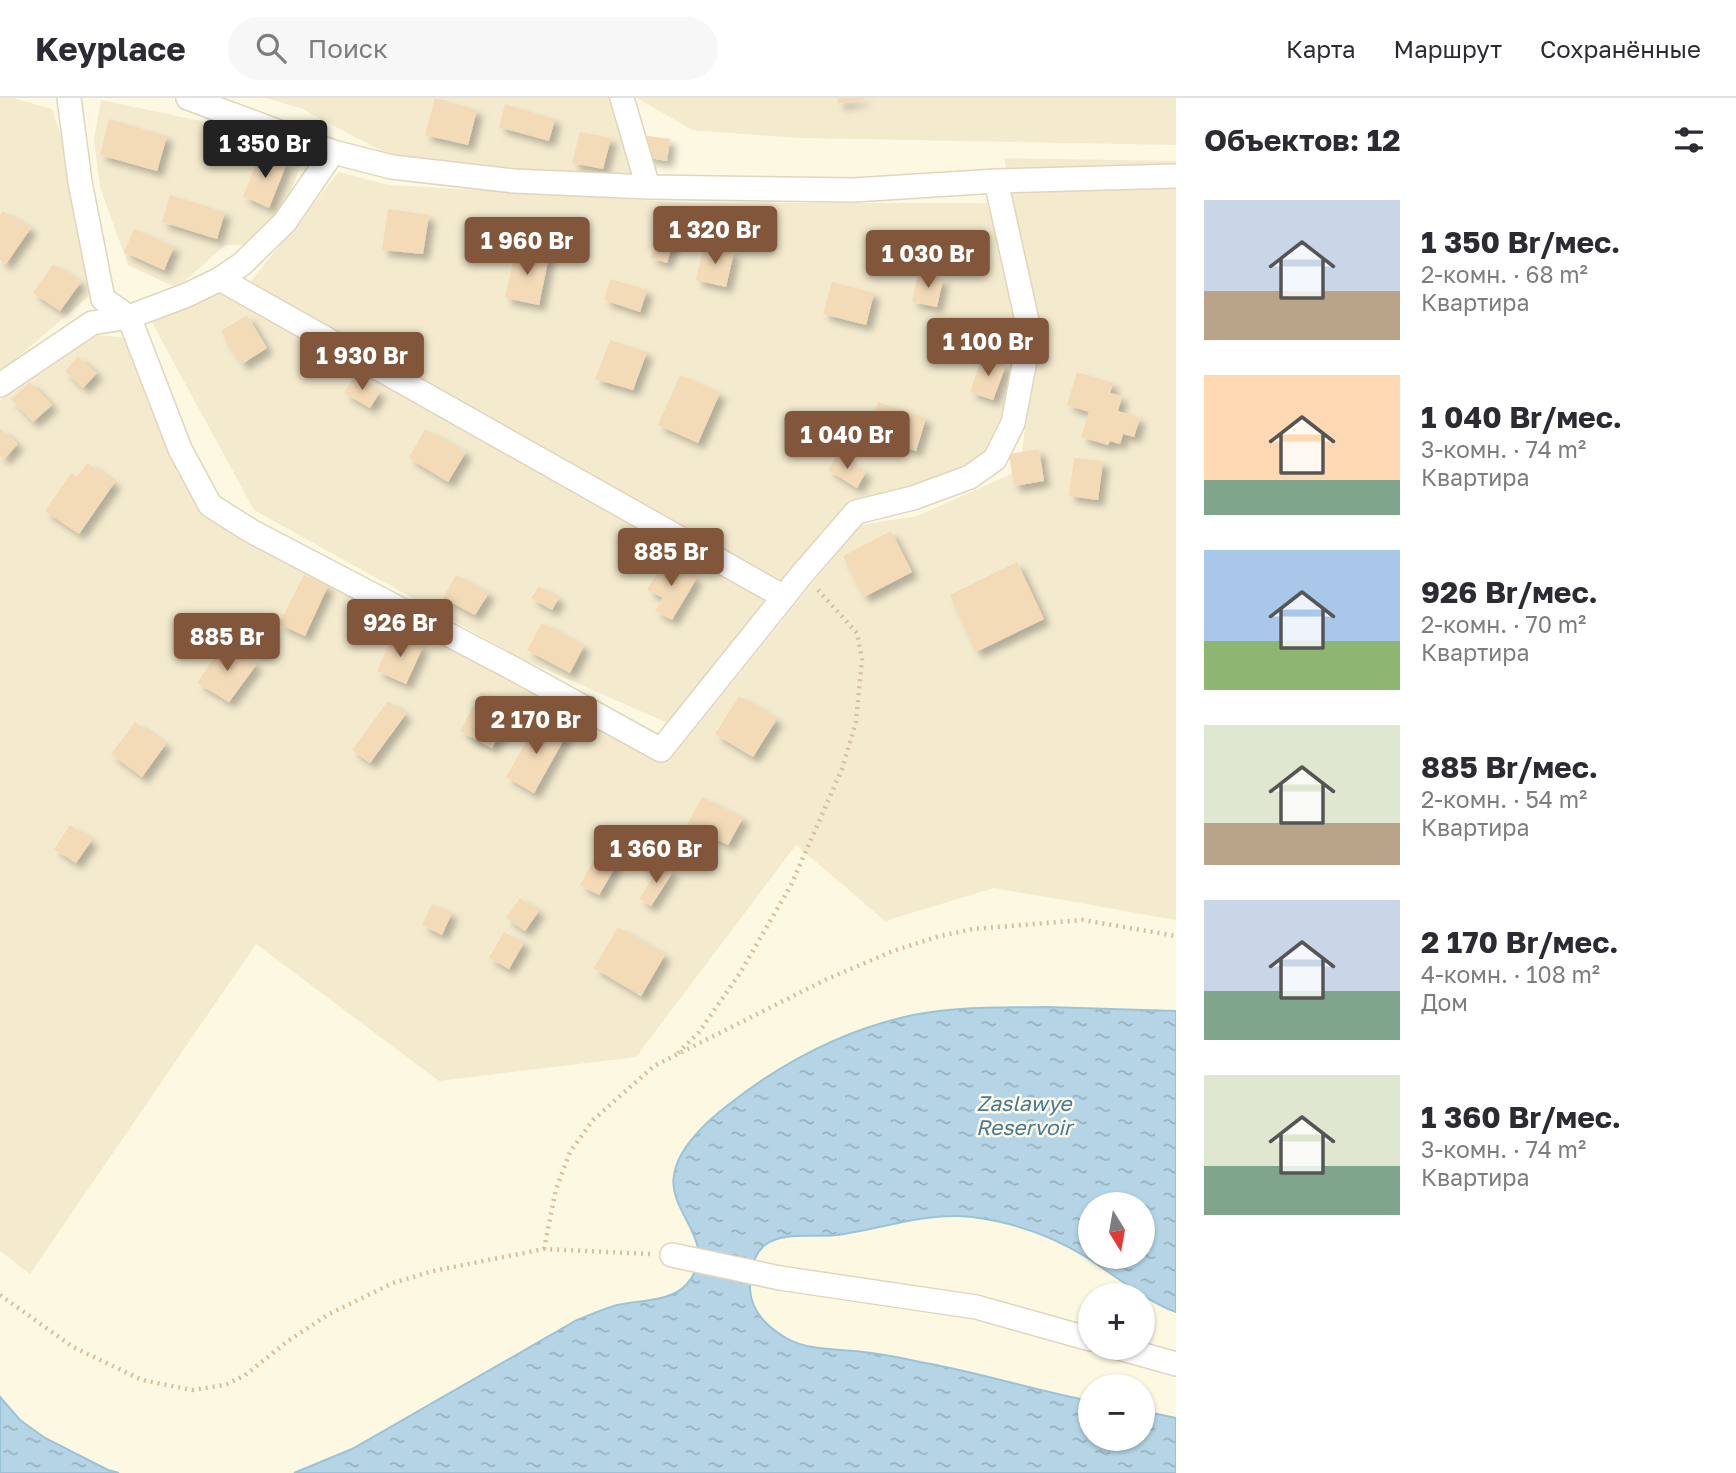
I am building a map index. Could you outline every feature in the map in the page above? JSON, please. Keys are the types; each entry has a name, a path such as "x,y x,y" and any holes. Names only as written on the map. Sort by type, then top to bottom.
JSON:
{"street":[{"path":"69,98 80,183 103,299 129,317 180,449 210,505 251,531 662,750 803,573 856,512 913,498 970,477 995,459 1013,423 1030,334 996,181"},
{"path":"188,98 333,152 392,167 514,181 648,187 854,190 996,181 1176,176"},
{"path":"622,98 648,187"},
{"path":"0,385 92,323 129,317 187,295 220,279 242,264 285,222 333,152"},
{"path":"220,279 784,597"},
{"path":"672,1255 780,1278 976,1307 1078,1336"},
{"path":"1155,1358 1176,1364"}],"path":[{"path":"675,1056 699,1032 740,973 791,885 842,769 856,722 862,659 857,634 803,573"},
{"path":"544,1249 556,1189 570,1152 593,1120 654,1066 825,980 893,951 973,929 1083,920 1176,936"},
{"path":"0,1295 73,1347 142,1380 192,1390 225,1385 244,1377 288,1341 329,1314 393,1283 433,1271 544,1249 672,1255"}],"shaded area":[{"path":"0,98 13,98 52,109 79,193 95,291 0,372"},
{"path":"266,98 612,98 634,181 395,158 300,108"},
{"path":"637,98 1176,98 1176,145 798,138 692,130"},
{"path":"101,100 201,121 303,159 284,209 248,245 225,245 177,288 128,265 100,187 94,140"},
{"path":"1004,158 1176,161 1176,920 994,888 885,921 796,845 636,1057 439,1081 256,944 30,1274 0,1251 0,400 96,335 132,338 237,531 520,679 669,761 860,525 917,516 1020,470 1038,319"},
{"path":"339,172 389,185 695,203 990,203 1024,335 991,453 913,492 852,503 672,725 522,659 254,510 150,319 250,282"}],"water":[{"name":"Zaslawye Reservoir","path":"979,1008 1176,1011 1176,1312 1155,1302 1155,1283 1124,1283 1103,1269 1155,1269 1155,1192 1078,1192 1078,1252 1046,1236 1017,1226 955,1216 920,1219 837,1235 781,1238 765,1245 757,1254 750,1289 753,1304 761,1318 772,1329 804,1345 899,1358 1078,1398 1078,1451 1155,1451 1155,1414 1176,1418 1176,1473 294,1473 352,1449 577,1320 617,1305 664,1297 681,1290 696,1269 699,1255 691,1229 678,1203 674,1175 687,1145 711,1119 771,1074 838,1038 913,1015"},
{"path":"0,1397 20,1420 45,1438 119,1473 0,1473"}],"building":[{"path":"435,98 477,110 468,145 425,135"},
{"path":"837,98 865,98 865,99 838,104"},
{"path":"505,104 555,119 549,141 499,127"},
{"path":"109,119 167,136 157,171 100,155"},
{"path":"580,132 611,138 603,169 572,163"},
{"path":"647,136 670,139 667,161 644,157"},
{"path":"261,153 287,163 269,208 243,196"},
{"path":"170,195 225,212 217,239 162,222"},
{"path":"388,209 429,215 423,254 382,250"},
{"path":"3,211 31,228 6,264 0,260 0,215"},
{"path":"134,229 174,247 164,270 124,252"},
{"path":"658,235 674,239 667,263 651,258"},
{"path":"704,245 734,252 726,287 696,280"},
{"path":"516,248 549,256 539,305 505,298"},
{"path":"53,264 81,282 60,311 33,293"},
{"path":"918,274 943,279 937,307 912,302"},
{"path":"610,279 647,290 640,312 604,300"},
{"path":"832,282 874,293 866,325 823,314"},
{"path":"247,315 267,348 242,364 221,331"},
{"path":"610,340 647,352 633,390 595,379"},
{"path":"78,356 97,373 83,388 65,371"},
{"path":"982,357 1006,365 993,400 970,392"},
{"path":"1077,372 1113,383 1110,393 1122,396 1118,411 1140,418 1134,437 1123,434 1120,444 1110,441 1108,445 1081,437 1089,412 1067,405"},
{"path":"680,375 720,393 698,443 658,425"},
{"path":"354,377 380,392 370,408 344,393"},
{"path":"30,382 52,405 33,422 11,399"},
{"path":"878,402 926,418 916,451 878,439 881,430 870,427"},
{"path":"0,428 18,444 4,459 0,456"},
{"path":"425,429 466,452 448,482 409,458"},
{"path":"1039,449 1044,481 1014,486 1009,454"},
{"path":"837,455 866,472 857,488 828,470"},
{"path":"1074,458 1103,461 1098,500 1069,496"},
{"path":"87,463 115,482 79,534 45,511 71,473 77,477"},
{"path":"891,531 912,572 864,597 843,556"},
{"path":"665,559 697,578 672,620 655,611 663,598 647,590"},
{"path":"1017,562 1044,619 976,652 950,595"},
{"path":"304,575 328,586 305,636 279,624"},
{"path":"456,575 489,593 475,615 443,598"},
{"path":"539,586 559,598 552,610 531,598"},
{"path":"252,622 272,635 260,653 241,640"},
{"path":"542,623 584,646 570,673 527,650"},
{"path":"394,633 423,647 406,684 377,671"},
{"path":"224,643 257,664 229,702 197,683"},
{"path":"481,692 513,709 492,748 460,731"},
{"path":"739,696 777,719 753,757 715,734"},
{"path":"388,701 406,714 370,763 352,750"},
{"path":"539,719 567,734 534,793 506,777"},
{"path":"135,722 166,744 142,777 111,754"},
{"path":"702,797 743,818 728,845 687,825"},
{"path":"70,825 92,840 76,863 54,849"},
{"path":"653,834 672,847 656,869 637,856"},
{"path":"597,855 616,866 599,895 580,885"},
{"path":"661,864 673,872 651,906 639,899"},
{"path":"520,898 539,911 525,931 506,918"},
{"path":"432,904 452,913 442,935 422,925"},
{"path":"618,927 665,955 641,996 594,968"},
{"path":"504,932 524,943 509,969 489,958"}]}
